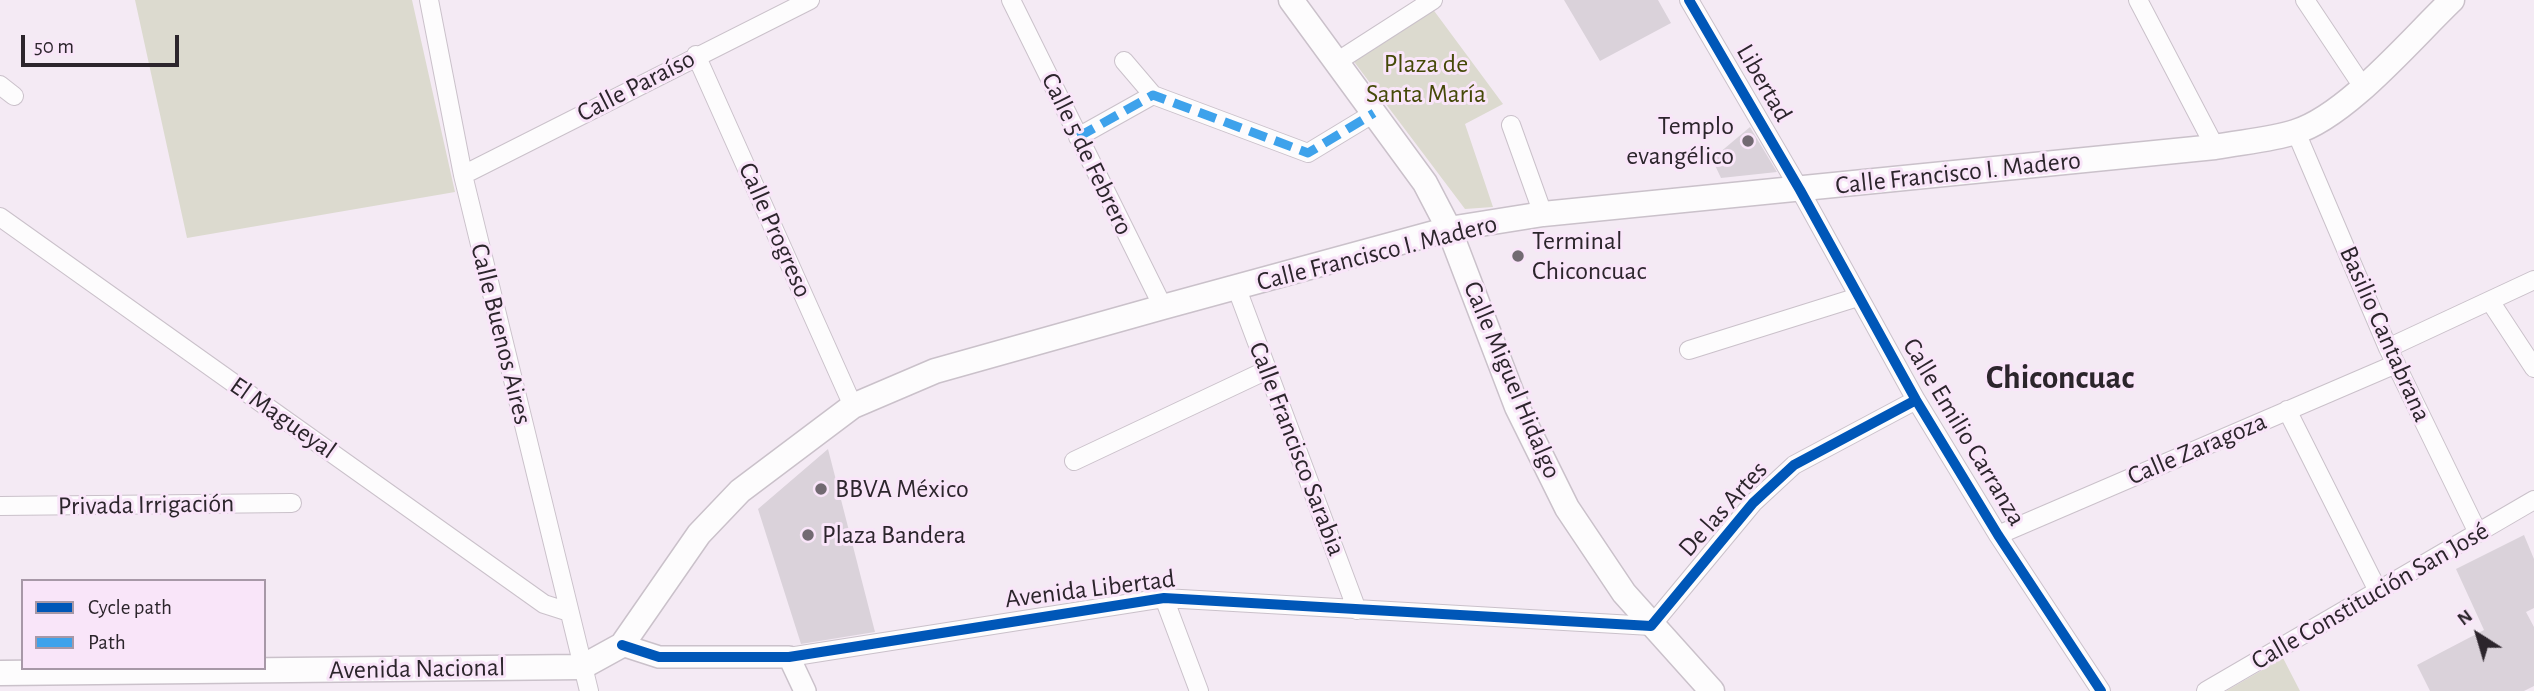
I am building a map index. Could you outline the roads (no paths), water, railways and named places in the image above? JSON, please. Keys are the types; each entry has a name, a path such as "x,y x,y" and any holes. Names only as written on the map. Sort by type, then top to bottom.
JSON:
{"main road":[{"name":"Calle Miguel Hidalgo","path":"1291,0 1425,183 1449,229 1517,407 1567,508 1651,626 1713,691"},
{"name":"Calle Francisco I. Madero","path":"582,667 622,645 664,579 699,534 730,501 853,405 935,372 1449,229 1543,214 2215,147 2296,132 2329,114 2363,87 2452,0"},
{"name":"Avenida Nacional","path":"0,673 46,682 582,667"}],"street":[{"name":"Calle Buenos Aires","path":"429,0 463,174 589,691"},
{"name":"Calle Paraíso","path":"463,174 810,0"},
{"name":"Calle 5 de Febrero","path":"1011,0 1163,307"},
{"path":"1338,61 1433,0"},
{"name":"Libertad","path":"1689,0 1800,190"},
{"path":"2138,0 2215,147"},
{"path":"2305,0 2363,87"},
{"name":"Calle Progreso","path":"696,55 853,405"},
{"path":"1124,61 1153,95 1308,153 1374,113"},
{"path":"1078,137 1153,95"},
{"path":"1511,125 1543,214"},
{"name":"Basilio Cantabrana","path":"2296,132 2388,348 2478,533"},
{"name":"Calle Emilio Carranza","path":"1800,190 1916,400 1998,535 2101,691"},
{"name":"El Magueyal","path":"0,217 544,604 569,612"},
{"path":"2388,348 2534,280"},
{"name":"Calle Francisco Sarabia","path":"1237,289 1357,610"},
{"path":"1689,350 1858,297"},
{"path":"2490,300 2534,368"},
{"name":"Calle Zaragoza","path":"1998,535 2396,364"},
{"path":"1074,461 1267,370"},
{"name":"De las Artes","path":"1651,626 1753,503 1794,465 1916,400"},
{"path":"2287,410 2378,591"},
{"name":"Calle Constitución San José","path":"2206,691 2534,500"},
{"name":"Privada Irrigación","path":"0,506 292,503"},
{"path":"1164,598 1199,691"},
{"name":"Avenida Libertad","path":"622,645 659,657 789,657 1164,598 1651,626"},
{"path":"789,657 805,691"}],"place":[{"name":"Templo evangélico","path":"1748,141"},
{"name":"Terminal Chiconcuac","path":"1518,256"},
{"name":"BBVA México","path":"821,489"},
{"name":"Plaza Bandera","path":"808,535"}],"district":[{"name":"Chiconcuac","path":"2060,378"}],"park label":[{"name":"Plaza de Santa María","path":"1426,79"}]}
